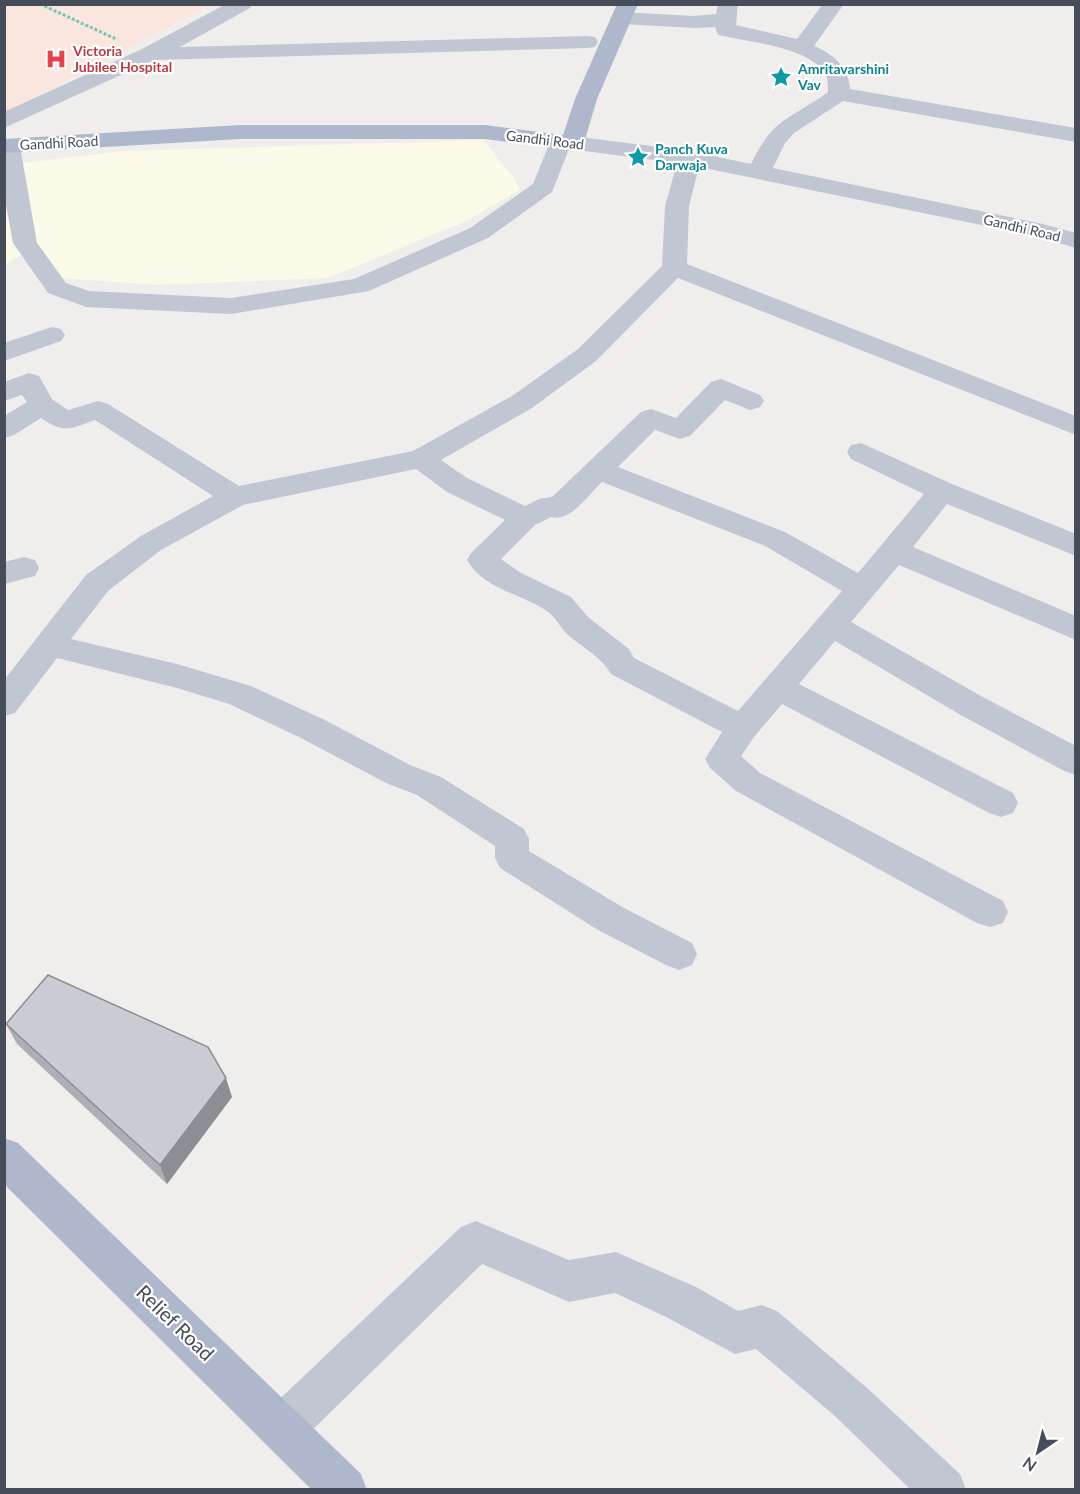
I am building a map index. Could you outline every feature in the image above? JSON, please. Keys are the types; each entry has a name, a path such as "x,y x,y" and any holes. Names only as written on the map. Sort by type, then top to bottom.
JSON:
{"main road":[{"path":"558,136 586,99 625,11"},
{"name":"Gandhi Road","path":"6,146 240,132 485,132 558,136"},
{"name":"Relief Road","path":"4,1156 345,1490"}],"street":[{"path":"4,121 150,54 243,4"},
{"path":"801,49 834,4"},
{"path":"625,11 694,22 727,12 726,30 767,36 801,49 829,64 836,72 839,94"},
{"path":"150,54 587,42"},
{"path":"759,172 779,135 791,124 825,105 839,94 1076,135"},
{"path":"6,146 25,243 57,288 86,299 231,306 360,286 478,233 544,187 558,136"},
{"name":"Gandhi Road","path":"558,136 690,158 1034,229 1076,241"},
{"path":"4,704 97,583 151,543 236,497 421,459 522,402 587,355 674,268 677,206 690,158"},
{"path":"674,268 1076,426"},
{"path":"4,353 52,335"},
{"path":"4,392 29,382 42,405 64,421 98,410 236,497"},
{"path":"742,728 622,666 618,657 577,625 560,605 510,581 482,560 525,518 549,506 557,509 651,418 680,430 721,388 750,400"},
{"path":"4,429 42,405"},
{"path":"861,452 942,491 1076,546"},
{"path":"421,459 457,484 525,518"},
{"path":"599,470 775,539 860,588"},
{"path":"942,491 894,551 742,728 722,759 748,782 990,912"},
{"path":"894,551 1076,629"},
{"path":"830,624 970,705 1076,762"},
{"path":"50,645 177,676 240,695 313,729 398,774 429,786 512,840 512,858 611,919 679,954"},
{"path":"777,687 1000,803"},
{"path":"282,1428 476,1241 569,1281 616,1272 681,1302 735,1333 762,1326 851,1402 944,1490"}],"path":[{"path":"40,4 150,54"}],"shaded area":[{"name":"Victoria Jubilee Hospital","path":"5,5 211,5 5,113"},
{"path":"483,140 514,178 520,190 466,221 328,278 157,285 45,277 36,245 5,265 5,165 124,151"}],"building":[{"path":"48,975 208,1047 226,1078 160,1165 6,1024"}],"place":[{"name":"Victoria Jubilee Hospital","path":"56,59"},
{"name":"Amritavarshini Vav","path":"781,77"},
{"name":"Panch Kuva Darwaja","path":"638,157"}]}
